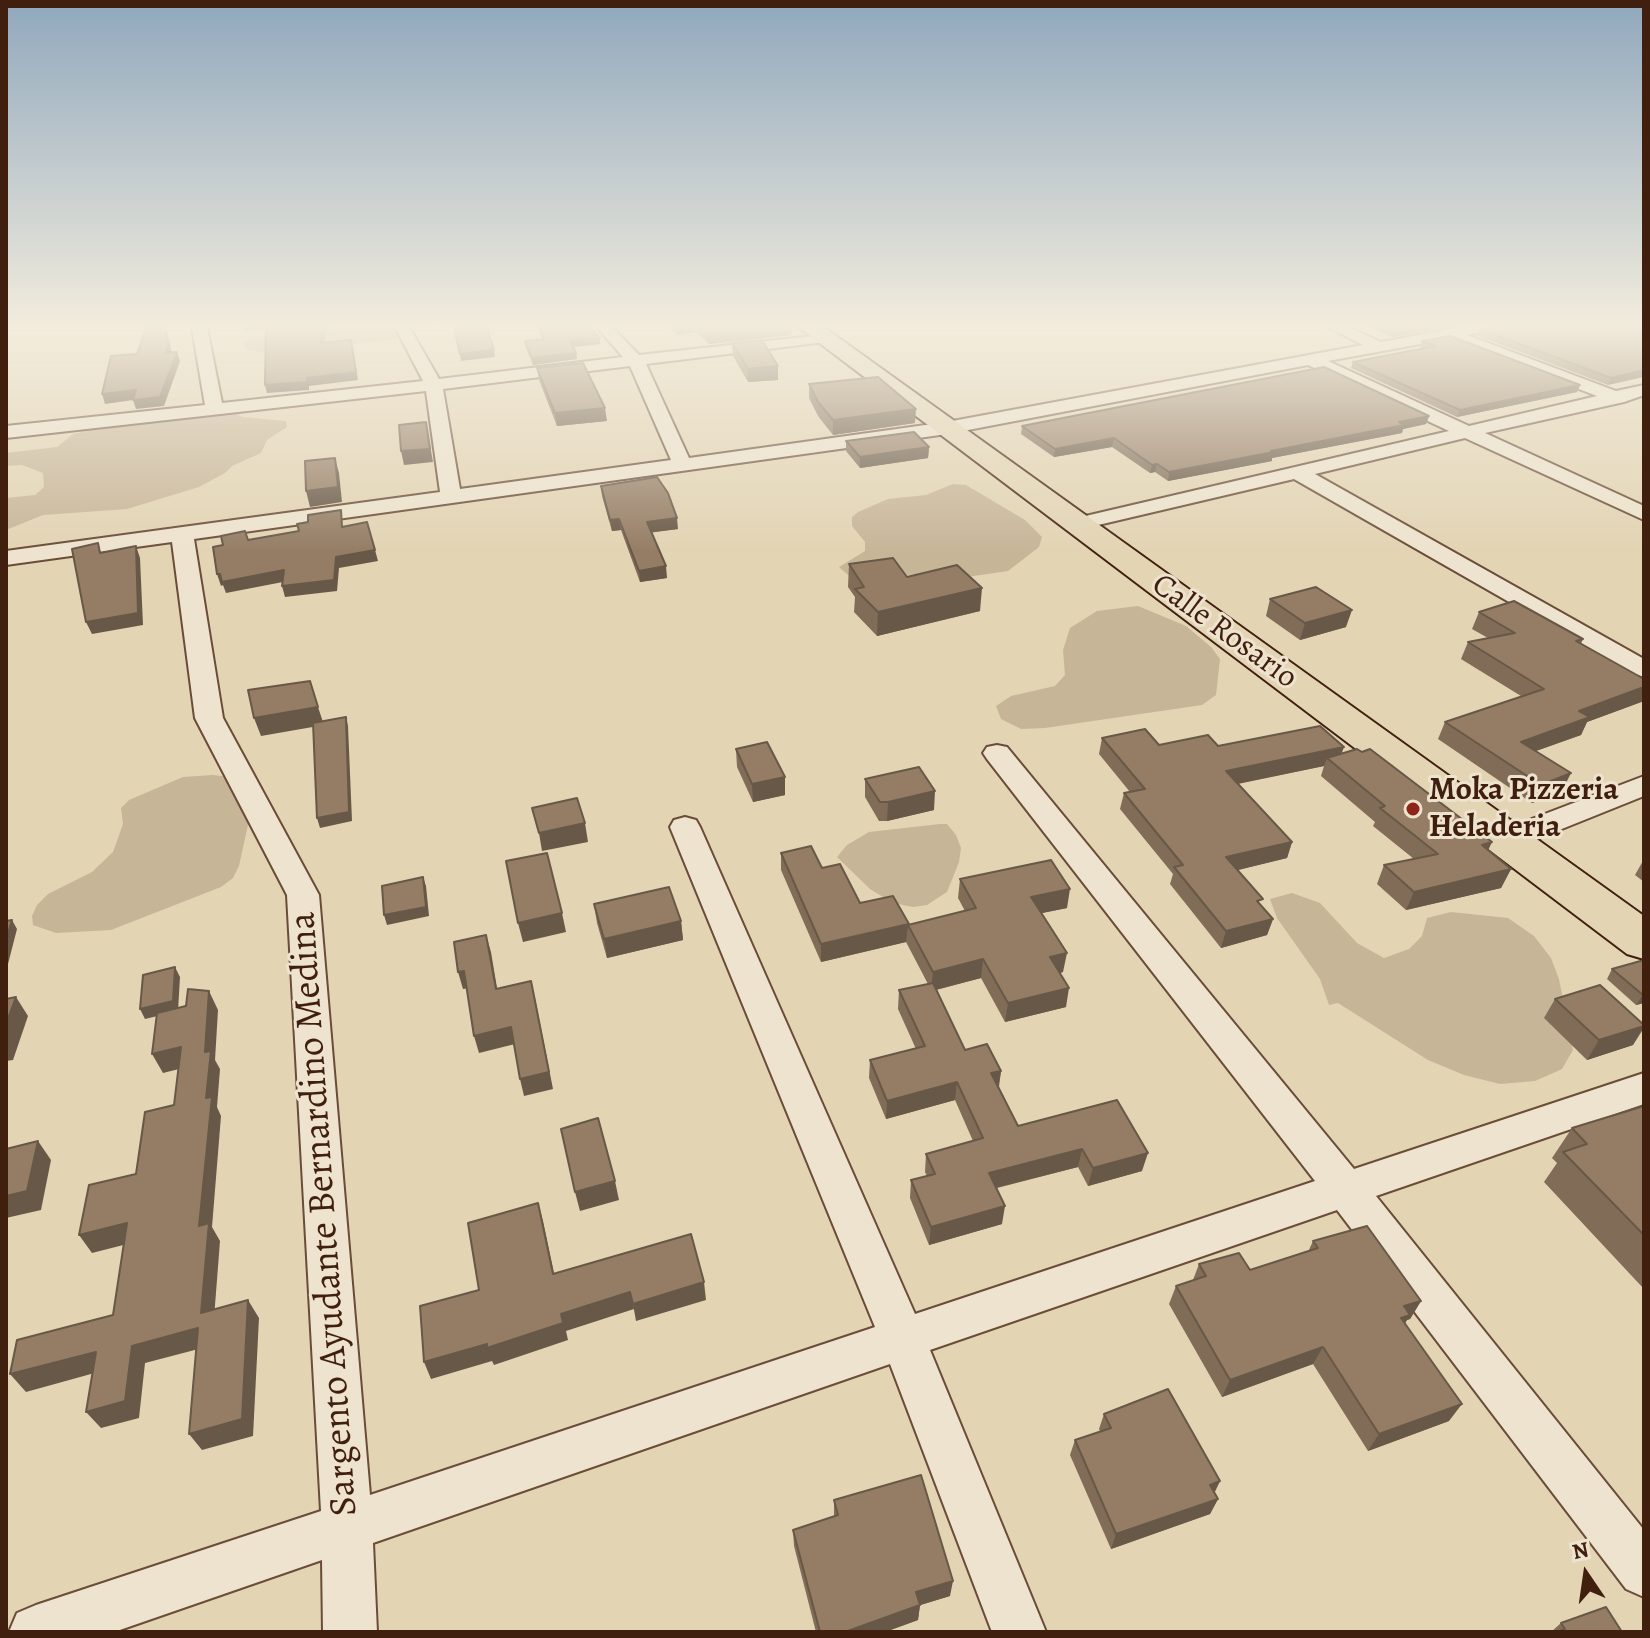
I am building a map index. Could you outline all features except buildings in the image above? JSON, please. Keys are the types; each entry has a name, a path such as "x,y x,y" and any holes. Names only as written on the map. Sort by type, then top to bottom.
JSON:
{"main road":[{"name":"Calle Rosario","path":"908,399 1644,941"}],"street":[{"path":"212,399 214,408"},
{"path":"6,432 296,399"},
{"path":"436,399 451,497"},
{"path":"653,399 683,465"},
{"path":"6,558 947,428 1100,399"},
{"path":"1398,399 1644,514"},
{"path":"1077,524 1605,399"},
{"path":"1621,399 1644,409"},
{"path":"1297,472 1644,669"},
{"name":"Sargento Ayudante Bernardino Medina","path":"182,534 209,718 303,895 347,1528 350,1632"},
{"path":"997,753 1347,1191 1644,1571"},
{"path":"1506,840 1644,785"},
{"path":"685,827 903,1339 1019,1632"},
{"path":"36,1632 1644,1088"}],"shaded area":[{"path":"234,413 243,417 286,421 287,427 267,440 261,453 232,466 199,487 127,509 43,515 6,530 6,498 35,495 44,487 43,473 22,465 6,466 6,453 57,447 73,434 92,430"},
{"path":"953,484 966,485 1025,520 1042,537 1039,547 1008,571 967,577 929,573 868,579 848,575 839,567 865,551 865,542 852,526 852,517 858,512 888,499 926,495"},
{"path":"1138,606 1186,626 1211,647 1220,659 1216,695 1202,705 1045,728 1021,729 1001,719 996,706 1011,696 1055,686 1065,675 1063,650 1070,628 1097,611"},
{"path":"213,775 238,778 249,820 239,866 233,878 221,887 111,930 56,933 33,925 32,916 37,905 48,894 92,872 113,852 123,824 121,808 129,800 183,777"},
{"path":"947,824 956,835 961,848 959,862 947,892 927,905 913,907 893,903 870,889 837,857 847,845 869,832"},
{"path":"1292,893 1320,903 1357,943 1384,958 1409,949 1422,936 1427,918 1451,912 1508,918 1534,936 1551,958 1559,979 1573,1050 1562,1069 1535,1081 1500,1084 1464,1075 1428,1060 1338,1003 1329,1005 1320,979 1277,918 1270,899"}],"place":[{"name":"Moka Pizzeria Heladeria","path":"1413,809"}]}
